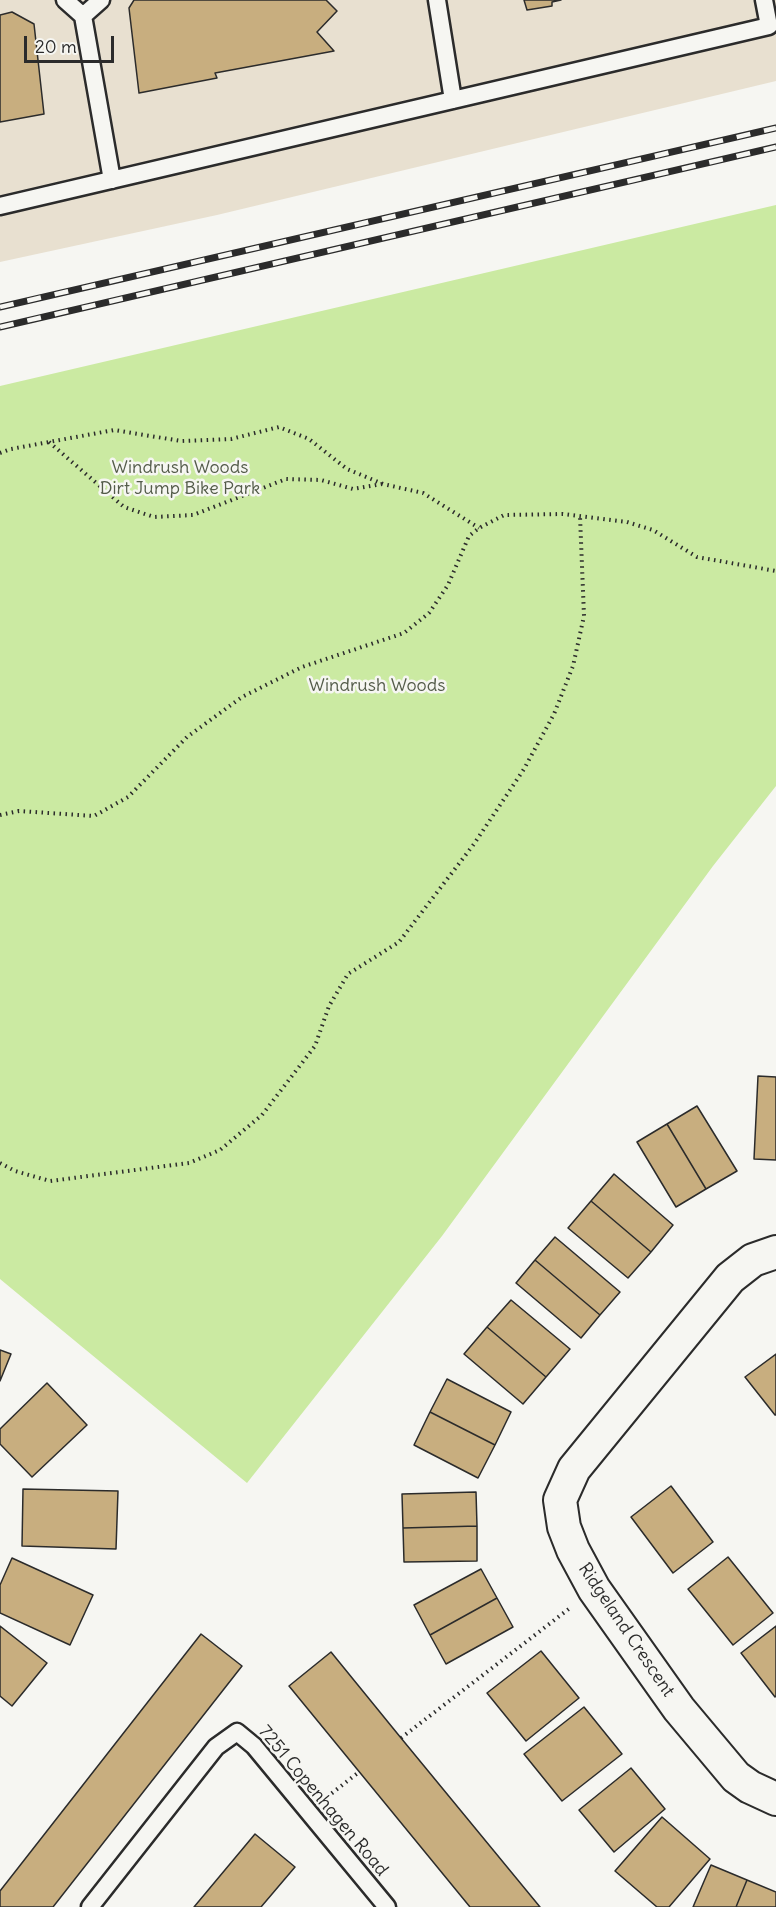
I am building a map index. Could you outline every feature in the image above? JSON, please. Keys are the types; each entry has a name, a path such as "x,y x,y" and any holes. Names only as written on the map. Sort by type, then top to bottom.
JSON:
{"street":[{"name":"Ridgeland Crescent","path":"776,1252 753,1260 730,1278 574,1469 560,1500 564,1527 573,1550 594,1589 679,1709 736,1777 750,1787 776,1799"}],"lane":[{"path":"65,0 83,16 112,180"},
{"path":"83,16 101,0"},
{"path":"437,0 453,100"},
{"path":"0,206 768,26 764,0"},
{"name":"7251 Copenhagen Road","path":"90,1907 216,1747 237,1732 254,1746 387,1907"}],"path":[{"path":"0,453 10,448 114,430 181,441 231,438 279,426 309,438 346,469 383,484 423,493 479,528"},
{"path":"48,442 124,507 154,518 193,515 286,480 321,480 353,489 383,484"},
{"path":"0,815 19,811 94,816 128,797 188,737 242,697 302,667 404,633 429,613 448,585 469,536 504,515 563,514 627,522 653,530 697,557 776,571"},
{"path":"0,1163 15,1171 50,1181 189,1163 220,1150 262,1115 315,1046 329,1006 348,974 399,942 474,844 529,760 554,714 573,666 584,616 580,516"},
{"path":"401,1738 594,1589"},
{"path":"308,1812 359,1772"}],"shaded area":[{"path":"0,0 776,0 776,81 217,215 0,262"}],"green space":[{"name":"Windrush Woods","path":"776,205 776,786 713,866 442,1236 247,1483 0,1279 0,386"}],"building":[{"path":"134,0 326,0 337,11 317,32 334,51 215,73 217,78 139,93 129,8"},
{"path":"524,0 561,0 552,2 552,6 527,10"},
{"path":"12,12 34,24 44,114 0,122 0,15"},
{"path":"758,1076 776,1077 776,1160 754,1159"},
{"path":"697,1106 737,1171 706,1189 667,1124"},
{"path":"667,1124 706,1189 676,1207 637,1142"},
{"path":"614,1174 673,1225 651,1252 591,1201"},
{"path":"591,1201 651,1252 628,1278 568,1228"},
{"path":"555,1237 620,1292 600,1315 535,1260"},
{"path":"535,1260 600,1315 581,1338 516,1283"},
{"path":"511,1300 570,1349 546,1377 487,1327"},
{"path":"487,1327 546,1377 523,1404 464,1354"},
{"path":"0,1350 11,1354 0,1381"},
{"path":"776,1354 776,1415 775,1415 745,1377"},
{"path":"447,1379 511,1412 495,1445 430,1412"},
{"path":"47,1383 87,1425 32,1477 0,1444 0,1429"},
{"path":"430,1412 495,1445 478,1478 414,1445"},
{"path":"671,1486 713,1542 673,1573 631,1517"},
{"path":"23,1489 118,1491 116,1549 22,1546"},
{"path":"476,1492 477,1526 403,1528 402,1494"},
{"path":"477,1526 477,1561 404,1562 403,1528"},
{"path":"728,1557 773,1613 733,1645 688,1589"},
{"path":"12,1558 93,1595 70,1645 0,1613 0,1585"},
{"path":"481,1569 497,1598 430,1635 414,1605"},
{"path":"497,1598 513,1627 446,1664 430,1635"},
{"path":"0,1626 47,1663 12,1706 0,1696"},
{"path":"776,1626 776,1696 775,1697 741,1653"},
{"path":"201,1634 242,1666 53,1907 0,1907 0,1891"},
{"path":"541,1651 579,1698 526,1741 487,1693"},
{"path":"331,1652 540,1907 470,1907 289,1686"},
{"path":"584,1707 622,1754 562,1801 524,1754"},
{"path":"631,1768 665,1809 614,1852 579,1810"},
{"path":"662,1817 710,1859 669,1907 657,1907 615,1871"},
{"path":"255,1834 295,1867 261,1907 194,1907"},
{"path":"711,1865 747,1880 736,1907 693,1907"},
{"path":"747,1880 776,1892 776,1907 736,1907"}],"railway":[{"path":"0,307 776,128"},
{"path":"0,327 776,147"}],"park label":[{"name":"Windrush Woods Dirt Jump Bike Park","path":"180,478"}]}
